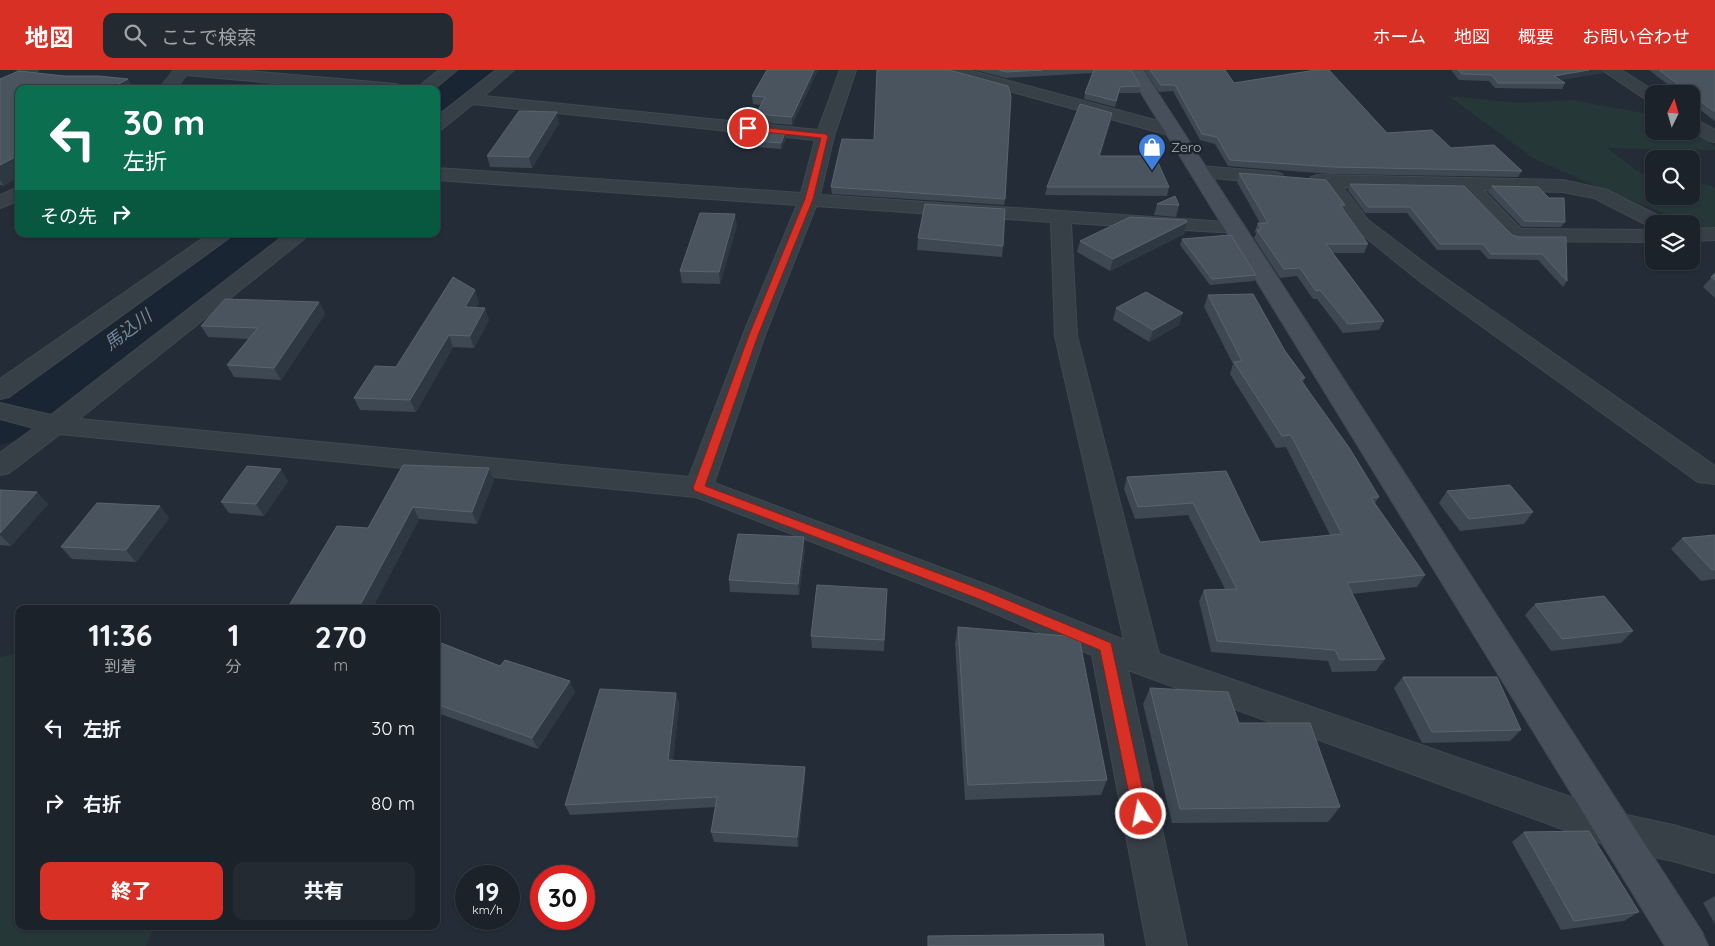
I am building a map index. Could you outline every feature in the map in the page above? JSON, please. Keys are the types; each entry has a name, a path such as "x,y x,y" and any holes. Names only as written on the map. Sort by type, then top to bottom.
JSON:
{"street":[{"path":"30,70 15,79 54,82"},
{"path":"171,85 184,70 351,85"},
{"path":"429,85 449,70"},
{"path":"440,122 506,70"},
{"path":"699,488 754,335 809,199 825,136 848,70"},
{"path":"950,70 1171,130"},
{"path":"1135,70 1171,130 1617,831 1688,946"},
{"path":"1610,70 1645,92"},
{"path":"469,99 825,136"},
{"path":"1700,128 1715,137"},
{"path":"1199,172 1330,182 1563,186 1600,194 1645,216"},
{"path":"440,174 710,194 1234,227"},
{"path":"1330,182 1361,224 1422,272 1707,476 1715,475"},
{"path":"1467,184 1516,235 1645,236"},
{"path":"0,202 15,195"},
{"path":"1061,217 1066,336 1145,663"},
{"path":"1700,235 1715,234"},
{"path":"0,392 218,237"},
{"path":"0,466 294,237"},
{"path":"0,411 55,425 699,488 984,596 1145,663 1617,831 1673,843 1715,855"},
{"path":"1106,647 1115,682 1167,946"}],"shaded area":[{"path":"1449,96 1519,103 1572,100 1645,113 1645,140 1700,140 1700,136 1715,146 1715,150 1607,148 1641,174 1645,173 1645,205 1700,205 1700,183 1715,188 1715,230 1710,231 1700,227 1700,215 1669,215 1598,187 1533,158"},
{"path":"15,654 15,930 153,930 146,946 0,946 0,657"}],"building":[{"path":"767,70 814,70 792,117 756,114 765,97 752,96"},
{"path":"877,70 949,70 1008,86 1011,96 1005,199 831,187 842,139 874,140"},
{"path":"999,70 1042,70 1006,72"},
{"path":"1094,70 1131,70 1140,86 1120,87 1116,101 1085,93"},
{"path":"1150,70 1225,70 1234,83 1316,70 1329,70 1387,133 1432,130 1451,148 1494,145 1522,171 1333,167 1230,160 1217,137 1202,134 1175,85 1161,85"},
{"path":"1458,70 1589,70 1554,76 1565,83 1498,83 1492,75 1462,74"},
{"path":"1659,70 1715,70 1715,112 1700,101 1700,85 1679,85"},
{"path":"19,71 64,76 99,76 128,79 117,85 15,85 15,157 0,165 0,79"},
{"path":"1080,104 1112,113 1099,156 1155,156 1169,187 1047,187"},
{"path":"519,111 557,112 529,157 487,156"},
{"path":"750,130 785,133 781,143 744,140"},
{"path":"1239,173 1326,180 1345,205 1340,205 1368,244 1326,244 1384,321 1348,324 1320,290 1316,291 1300,268 1284,269 1257,230 1261,229 1258,223 1268,223"},
{"path":"1350,184 1464,186 1512,235 1519,237 1566,237 1567,281 1542,254 1491,254 1483,244 1440,244 1410,207 1368,207"},
{"path":"1492,186 1538,187 1549,198 1564,198 1565,222 1525,221"},
{"path":"1175,196 1179,205 1157,204"},
{"path":"925,204 1005,209 1003,246 918,238"},
{"path":"700,213 735,214 719,272 680,271"},
{"path":"1130,217 1186,220 1187,222 1113,259 1080,241"},
{"path":"1231,235 1256,275 1212,279 1182,239"},
{"path":"453,277 475,290 465,307 485,308 470,336 449,335 410,400 354,398 375,366 396,367"},
{"path":"1146,292 1183,313 1153,330 1116,308"},
{"path":"1253,294 1285,351 1305,378 1300,379 1350,449 1379,497 1371,498 1425,575 1347,583 1385,659 1340,660 1335,650 1217,641 1204,590 1237,589 1193,503 1138,507 1127,477 1226,471 1260,542 1342,534 1291,435 1282,436 1234,362 1242,361 1208,295"},
{"path":"225,299 319,302 274,368 227,365 258,328 201,326"},
{"path":"403,465 489,468 472,512 413,507 360,605 289,605 337,526 368,528"},
{"path":"247,466 281,469 256,504 221,502"},
{"path":"1510,485 1533,512 1469,519 1447,491"},
{"path":"0,490 37,492 0,533"},
{"path":"97,503 160,506 126,550 61,547"},
{"path":"738,534 804,537 798,584 729,580"},
{"path":"1715,535 1715,569 1712,570 1682,538"},
{"path":"817,585 887,589 884,640 811,636"},
{"path":"1604,596 1633,631 1562,639 1535,604"},
{"path":"958,627 1079,637 1107,780 968,785"},
{"path":"440,643 500,666 505,660 570,681 532,738 440,705"},
{"path":"1403,677 1497,677 1521,730 1432,732"},
{"path":"1150,688 1228,692 1239,723 1310,723 1340,807 1180,809"},
{"path":"600,689 676,693 668,760 805,767 797,837 711,832 717,797 565,805"},
{"path":"1589,831 1639,912 1574,921 1524,832"},
{"path":"1103,934 1104,946 928,946 928,936"}],"waterway":[{"name":"馬込川","path":"440,97 477,70"},
{"name":"馬込川","path":"0,425 252,237"}],"place":[{"name":"Zero","path":"1152,171"}],"route":[{"path":"748,128 825,136 809,199 754,335 699,488 984,596 1106,647 1115,682 1141,814"}]}
